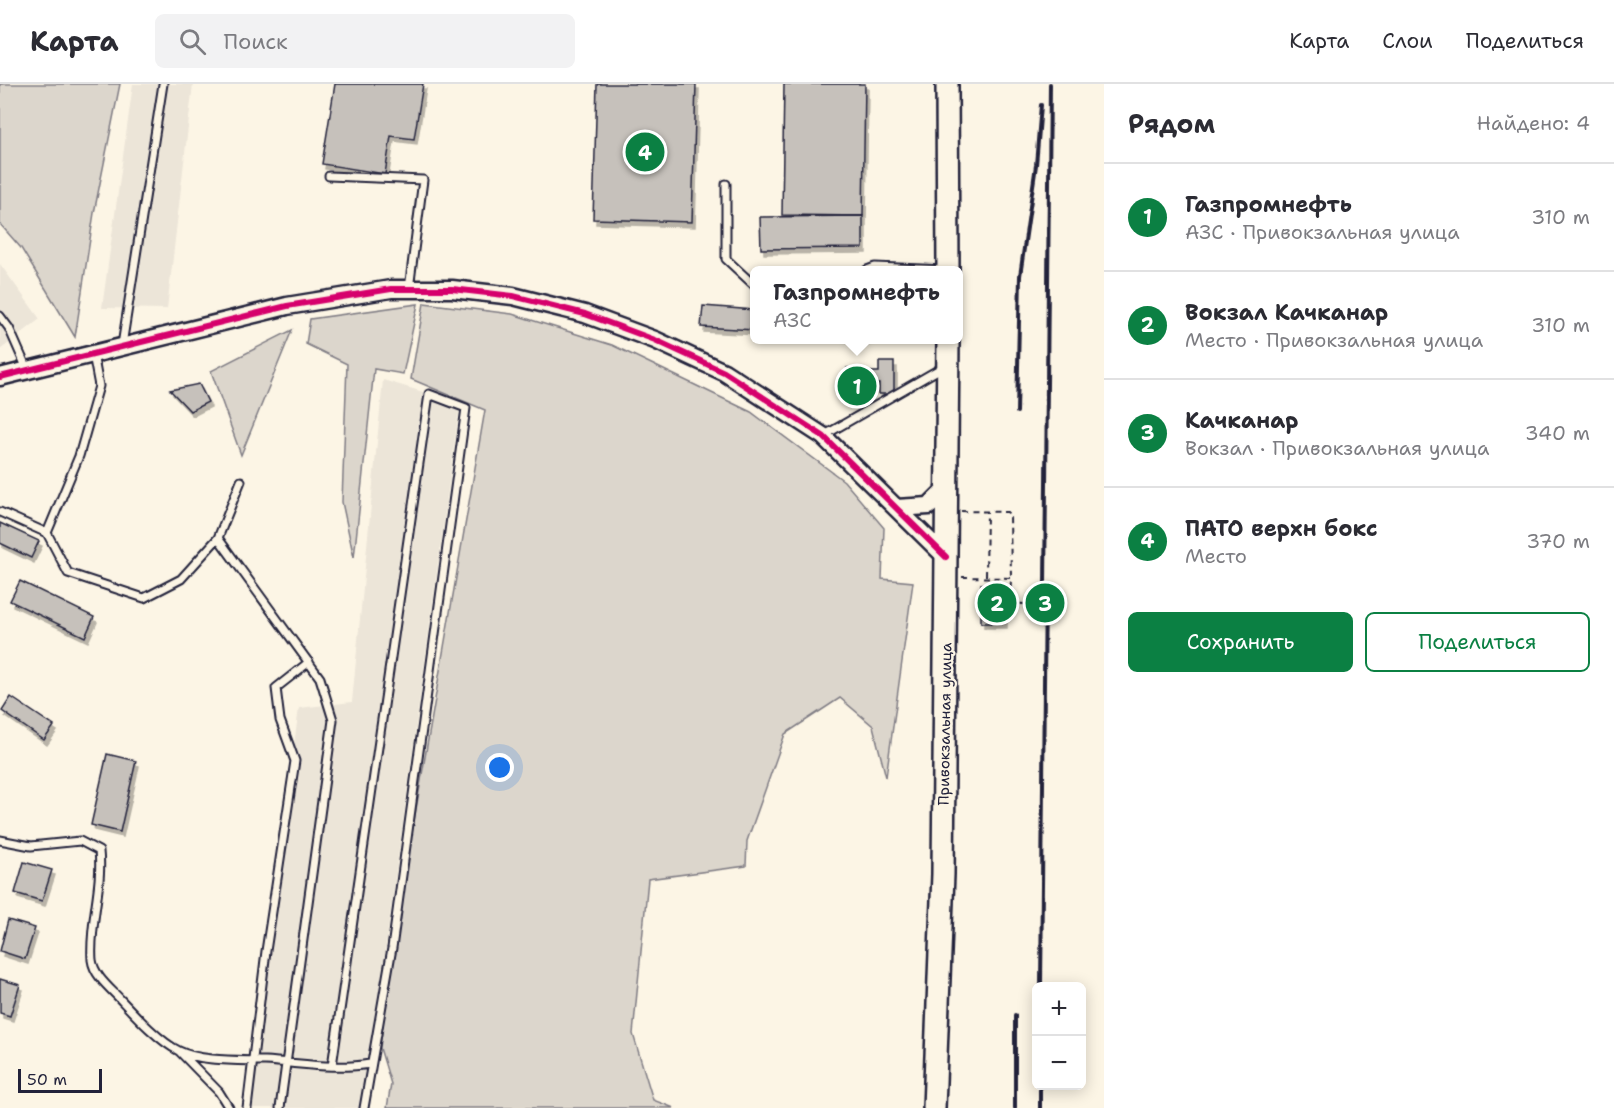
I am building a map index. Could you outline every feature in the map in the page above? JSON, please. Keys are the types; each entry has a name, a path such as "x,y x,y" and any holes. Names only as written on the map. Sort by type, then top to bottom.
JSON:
{"main road":[{"path":"947,84 948,266"},
{"name":"Привокзальная улица","path":"934,1108 943,874 948,344"}],"street":[{"path":"0,377 287,306 391,289 452,289 513,296 585,314 655,340 724,372 823,436 896,508 947,567"},
{"path":"896,508 928,506 947,488"}],"lane":[{"path":"122,346 163,84"},
{"path":"328,176 423,180 409,289"},
{"path":"726,184 726,259 750,281"},
{"path":"0,316 9,328 27,370"},
{"path":"47,533 79,456 99,386 93,354"},
{"path":"823,436 948,364"},
{"path":"332,1066 429,394 466,408 392,948 364,1108"},
{"path":"0,512 47,533 68,573 144,598 181,579 218,538 241,481"},
{"path":"218,538 320,678 333,720 280,1108"},
{"path":"247,1108 266,951 295,761 280,720 276,688 309,662"},
{"path":"0,840 31,846 80,841 99,851 101,873 95,910 92,961 98,976 140,1019 180,1052 219,1092 229,1108"},
{"path":"180,1052 238,1063 286,1063 348,1068 370,1064"}],"path":[{"path":"955,511 1007,512 1010,515 1010,603 1025,604"},
{"path":"986,576 987,511"},
{"path":"947,567 986,576 1011,578"}],"shaded area":[{"path":"0,84 120,84 94,213 75,337 21,248 0,224"},
{"path":"133,84 193,84 167,309 102,308"},
{"path":"0,264 40,319 0,350"},
{"path":"424,303 512,314 612,345 751,412 844,481 884,528 882,579 913,582 886,777 873,726 840,698 785,734 747,841 746,866 648,879 633,1034 653,1100 674,1108 387,1108 391,1084 380,1048 392,948 485,410 411,379"},
{"path":"418,304 403,374 374,369 354,558 342,502 347,364 306,344 310,319"},
{"path":"292,330 241,455 211,371"},
{"path":"383,380 460,403 364,1108 245,1108 299,708 352,702"}],"building":[{"path":"335,84 423,84 414,139 391,136 385,174 322,164"},
{"path":"597,84 696,84 692,222 593,219"},
{"path":"784,84 865,84 863,216 782,215"},
{"path":"863,216 863,248 761,249 760,217"},
{"path":"703,306 750,310 750,330 701,327"},
{"path":"879,362 894,362 894,394 879,394 879,384 858,383 858,372 879,372"},
{"path":"847,368 860,368 860,390 847,390"},
{"path":"199,384 208,402 190,411 170,390"},
{"path":"0,523 39,541 31,558 0,543"},
{"path":"20,581 94,617 85,637 10,601"},
{"path":"981,584 1004,584 1004,598 1013,598 1013,608 1004,608 1004,623 981,623"},
{"path":"11,697 54,726 44,740 2,711"},
{"path":"107,754 136,761 120,832 91,825"},
{"path":"24,862 52,870 42,901 15,893"},
{"path":"8,920 35,928 25,959 0,951"},
{"path":"0,979 20,985 10,1016 0,1013"}],"railway":[{"path":"1041,982 1050,84"},
{"path":"1017,412 1020,276 1036,165 1041,105"},
{"path":"1015,1015 1015,1108"},
{"path":"1040,1090 1040,1108"}],"cycle path":[{"path":"0,377 287,306 391,289 452,289 513,296 585,314 655,340 724,372 823,436 946,557"}],"place":[{"name":"ПАТО верхн бокс","path":"645,152"},
{"name":"Газпромнефть","path":"857,386"},
{"name":"Вокзал Качканар","path":"997,603"},
{"name":"Качканар","path":"1045,603"}]}
